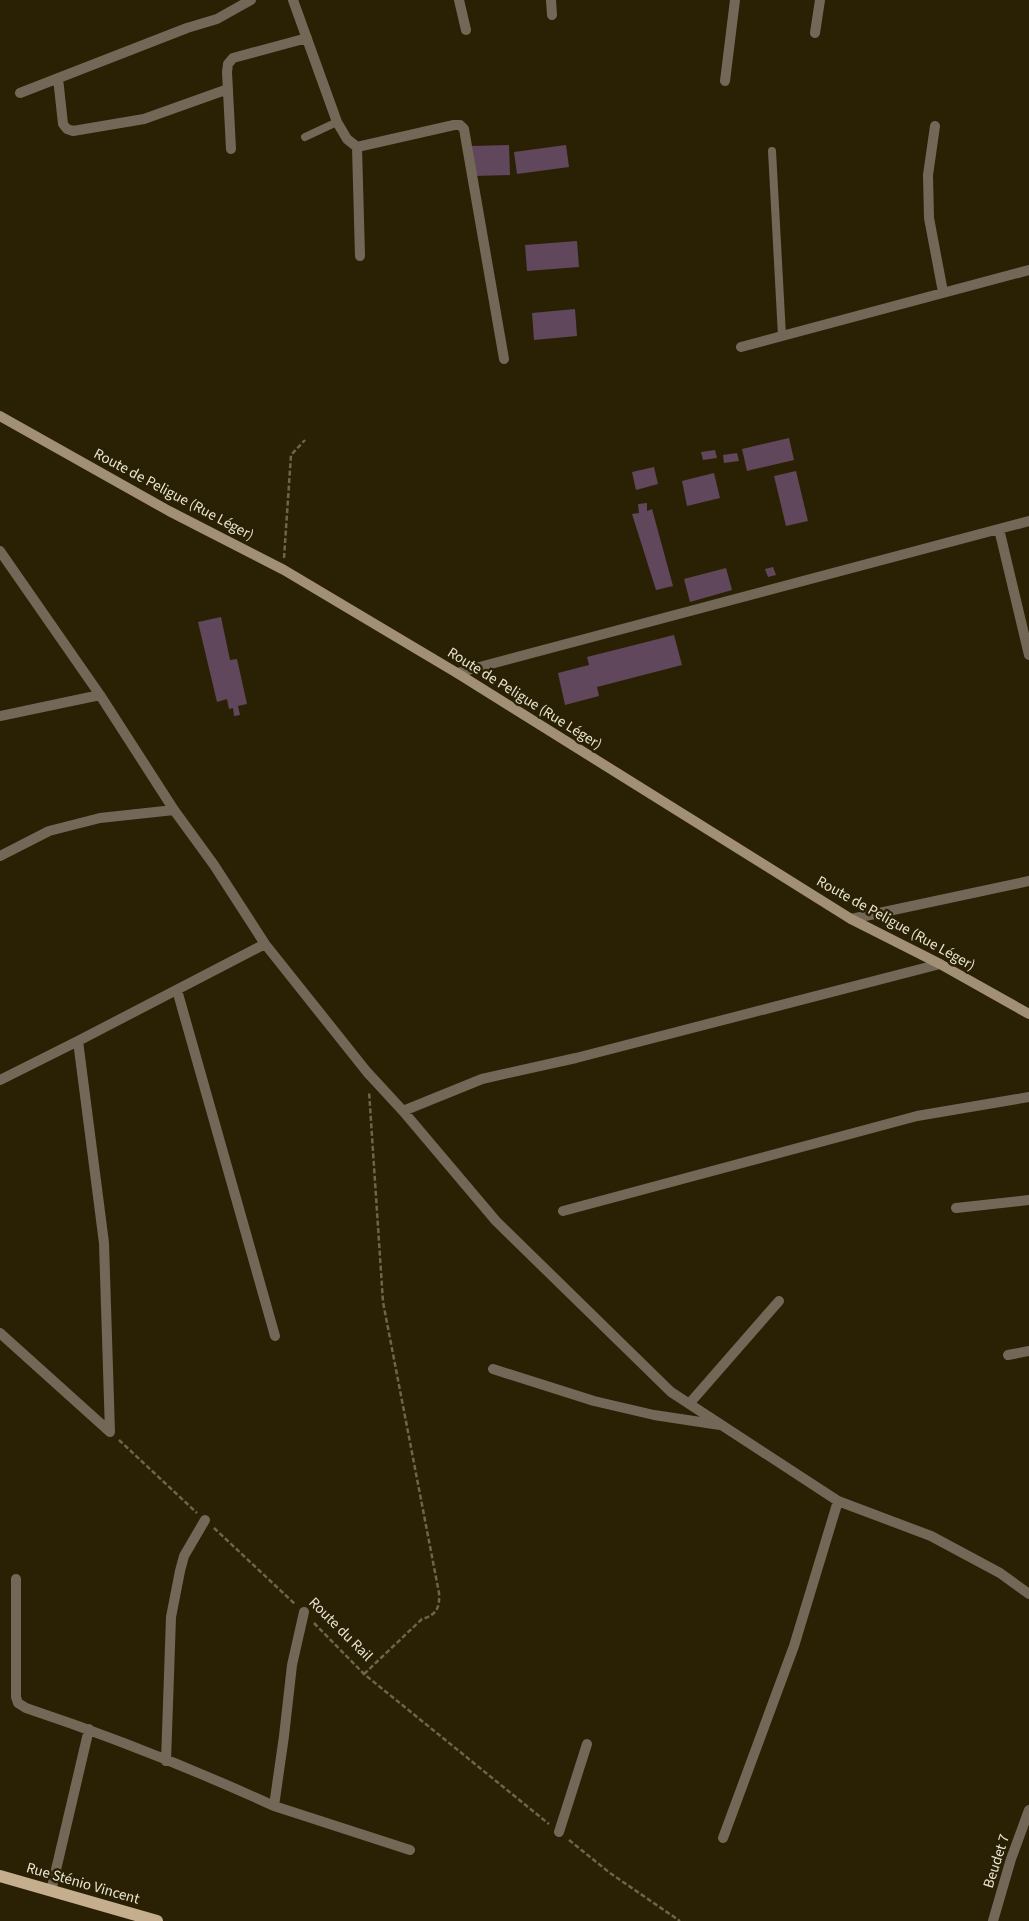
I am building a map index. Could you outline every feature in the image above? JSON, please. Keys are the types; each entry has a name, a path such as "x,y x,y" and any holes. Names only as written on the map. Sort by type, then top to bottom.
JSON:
{"main road":[{"name":"Rue Sténio Vincent","path":"0,1876 157,1921"}],"street":[{"path":"20,93 187,28 217,19 251,0"},
{"path":"293,0 337,122 347,139 357,147 360,256"},
{"path":"459,0 466,30"},
{"path":"552,0 552,15"},
{"path":"725,81 735,0"},
{"path":"815,33 820,0"},
{"path":"231,149 228,64 233,58 307,38"},
{"path":"58,78 63,124 67,129 73,131 144,119 228,89"},
{"path":"357,147 454,125 460,125 464,129 504,359"},
{"path":"935,126 928,175 929,218 943,292"},
{"path":"741,347 1029,270"},
{"name":"Route de Peligue (Rue Léger)","path":"0,416 169,511 284,570 457,673 851,919 940,964 1029,1014"},
{"path":"457,673 1029,522"},
{"path":"999,529 1029,655"},
{"path":"0,551 100,694 174,810 214,865 265,944 367,1072 403,1111 496,1221 671,1392 838,1501 931,1536 1000,1573 1029,1594"},
{"path":"0,716 100,694"},
{"path":"0,856 49,831 100,818 174,810"},
{"path":"851,919 1029,881"},
{"path":"0,1080 265,944"},
{"path":"403,1111 482,1079 586,1055 940,964"},
{"path":"177,990 275,1336"},
{"path":"78,1041 104,1243 110,1432"},
{"path":"564,1211 917,1116 1029,1097"},
{"path":"956,1208 1029,1200"},
{"path":"690,1404 779,1301"},
{"path":"0,1333 110,1432"},
{"path":"1008,1355 1029,1351"},
{"path":"493,1369 594,1401 654,1415 724,1425"},
{"path":"723,1838 794,1646 838,1501"},
{"path":"166,1761 172,1617 184,1556 205,1520"},
{"path":"16,1579 16,1697 18,1704 89,1730 274,1806 410,1850"},
{"path":"274,1806 292,1665 304,1612"},
{"path":"52,1891 89,1730"},
{"path":"559,1832 587,1744"},
{"name":"Beudet 7","path":"993,1921 1011,1860 1029,1810"}],"lane":[{"path":"305,137 337,122"},
{"path":"772,151 782,336"}],"path":[{"path":"284,570 290,456 305,440"},
{"path":"364,1674 422,1620 431,1617 437,1610 440,1602 383,1302 367,1072"},
{"name":"Route du Rail","path":"110,1432 304,1612 364,1674 610,1873 680,1921"}],"building":[{"path":"509,145 510,175 473,176 472,146"},
{"path":"566,145 569,167 517,174 514,152"},
{"path":"577,241 579,267 527,271 525,245"},
{"path":"575,309 577,336 534,340 532,313"},
{"path":"789,438 794,460 747,471 742,449"},
{"path":"715,450 717,458 703,460 701,452"},
{"path":"737,453 739,461 724,463 723,455"},
{"path":"654,467 658,484 636,490 632,472"},
{"path":"796,471 808,521 786,526 774,476"},
{"path":"714,473 720,498 687,506 682,481"},
{"path":"647,503 647,511 652,509 673,586 656,590 632,514 639,513 638,504"},
{"path":"773,567 776,575 768,577 765,569"},
{"path":"726,568 732,590 690,602 684,579"},
{"path":"221,617 230,660 237,659 247,704 238,706 240,715 234,716 233,708 229,709 227,699 217,702 198,622"},
{"path":"674,635 682,665 597,687 599,696 565,705 558,673 589,665 587,657"}]}
